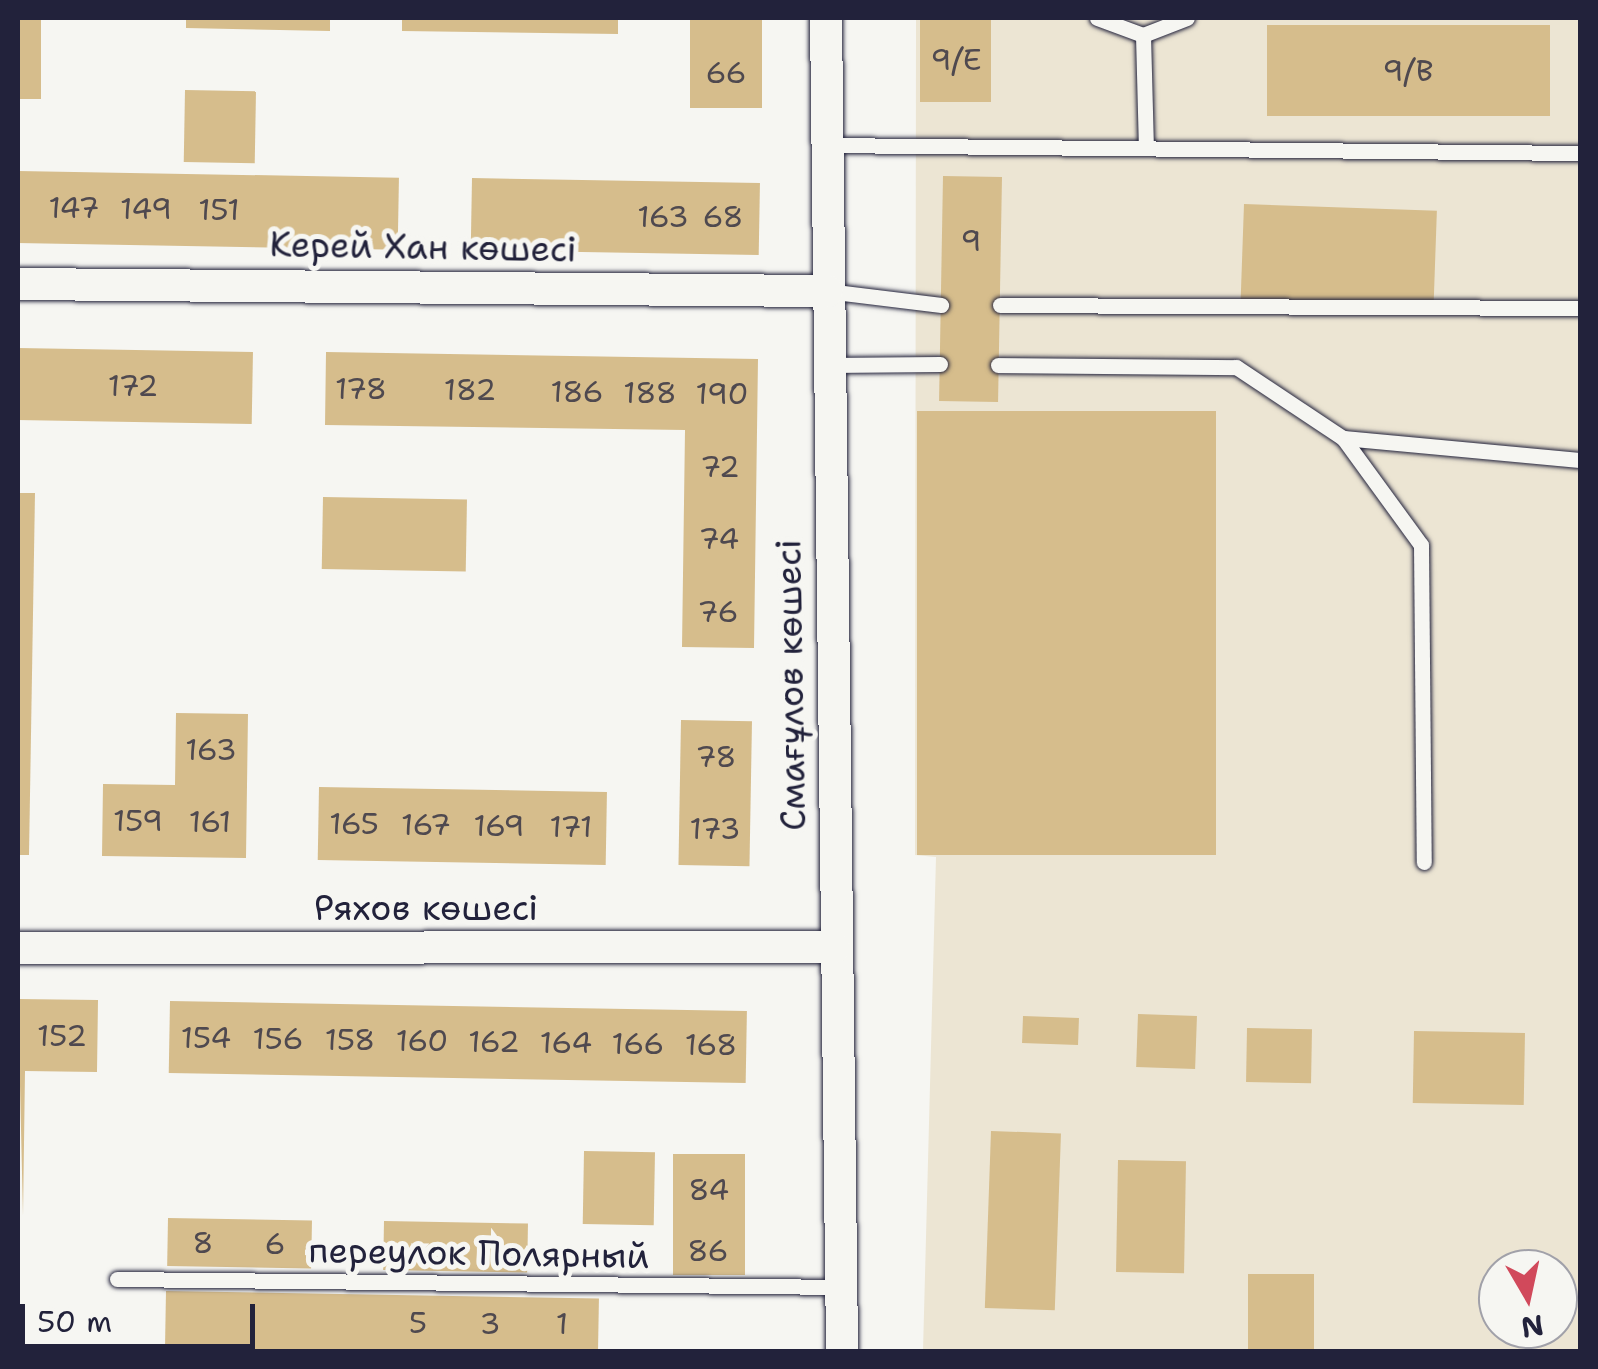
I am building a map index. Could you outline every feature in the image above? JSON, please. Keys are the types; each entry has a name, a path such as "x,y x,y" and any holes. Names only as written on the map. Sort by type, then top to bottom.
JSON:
{"street":[{"name":"Смағұлов көшесі","path":"826,18 834,947 842,1352"},
{"name":"Керей Хан көшесі","path":"18,284 827,291"},
{"name":"Ряхов көшесі","path":"18,948 834,947"}],"lane":[{"path":"1097,18 1143,35 1187,18"},
{"path":"1143,35 1146,148"},
{"path":"826,145 1580,153"},
{"path":"827,291 941,304"},
{"path":"1000,305 1580,308"},
{"path":"828,365 940,364"},
{"path":"998,365 1236,367 1343,438 1421,545 1424,862"},
{"path":"1343,438 1580,460"},
{"name":"переулок Полярный","path":"117,1279 841,1287"}],"shaded area":[{"path":"916,18 1580,18 1580,1351 923,1351 936,857 915,855"}],"building":[{"path":"18,18 41,18 41,99 18,99"},
{"path":"186,18 330,18 330,31 186,28"},
{"path":"402,18 618,18 618,34 402,31"},
{"path":"690,18 762,18 762,108 690,108"},
{"path":"920,18 991,18 991,102 920,102"},
{"path":"1267,25 1550,25 1550,116 1267,116"},
{"path":"185,90 256,91 255,163 184,162"},
{"path":"18,171 399,178 398,250 18,243"},
{"path":"943,176 1002,177 998,402 939,401"},
{"path":"472,178 760,183 759,255 471,250"},
{"path":"1244,204 1437,211 1434,306 1241,299"},
{"path":"18,348 253,352 252,424 18,420"},
{"path":"326,352 758,359 754,648 682,647 685,430 325,425"},
{"path":"917,411 1216,411 1216,855 917,855"},
{"path":"18,493 35,493 29,855 18,855"},
{"path":"323,497 467,500 466,572 322,569"},
{"path":"176,713 248,714 246,858 102,856 103,784 175,785"},
{"path":"681,720 752,721 749,866 678,865"},
{"path":"319,787 607,792 606,865 318,860"},
{"path":"18,999 98,1000 97,1072 25,1071 23,1216"},
{"path":"170,1001 747,1011 746,1083 169,1073"},
{"path":"1138,1014 1197,1016 1195,1069 1136,1067"},
{"path":"1023,1016 1079,1018 1078,1045 1022,1043"},
{"path":"1247,1028 1312,1029 1311,1083 1246,1082"},
{"path":"1414,1031 1525,1033 1524,1105 1413,1103"},
{"path":"991,1131 1061,1133 1055,1310 985,1308"},
{"path":"584,1151 655,1152 654,1225 583,1224"},
{"path":"673,1154 745,1154 745,1275 673,1275"},
{"path":"1118,1160 1186,1161 1184,1273 1116,1272"},
{"path":"168,1218 312,1221 311,1269 167,1266"},
{"path":"384,1221 528,1224 527,1273 383,1270"},
{"path":"1248,1274 1314,1274 1314,1352 1248,1352"},
{"path":"166,1291 599,1299 598,1352 165,1352"}]}
